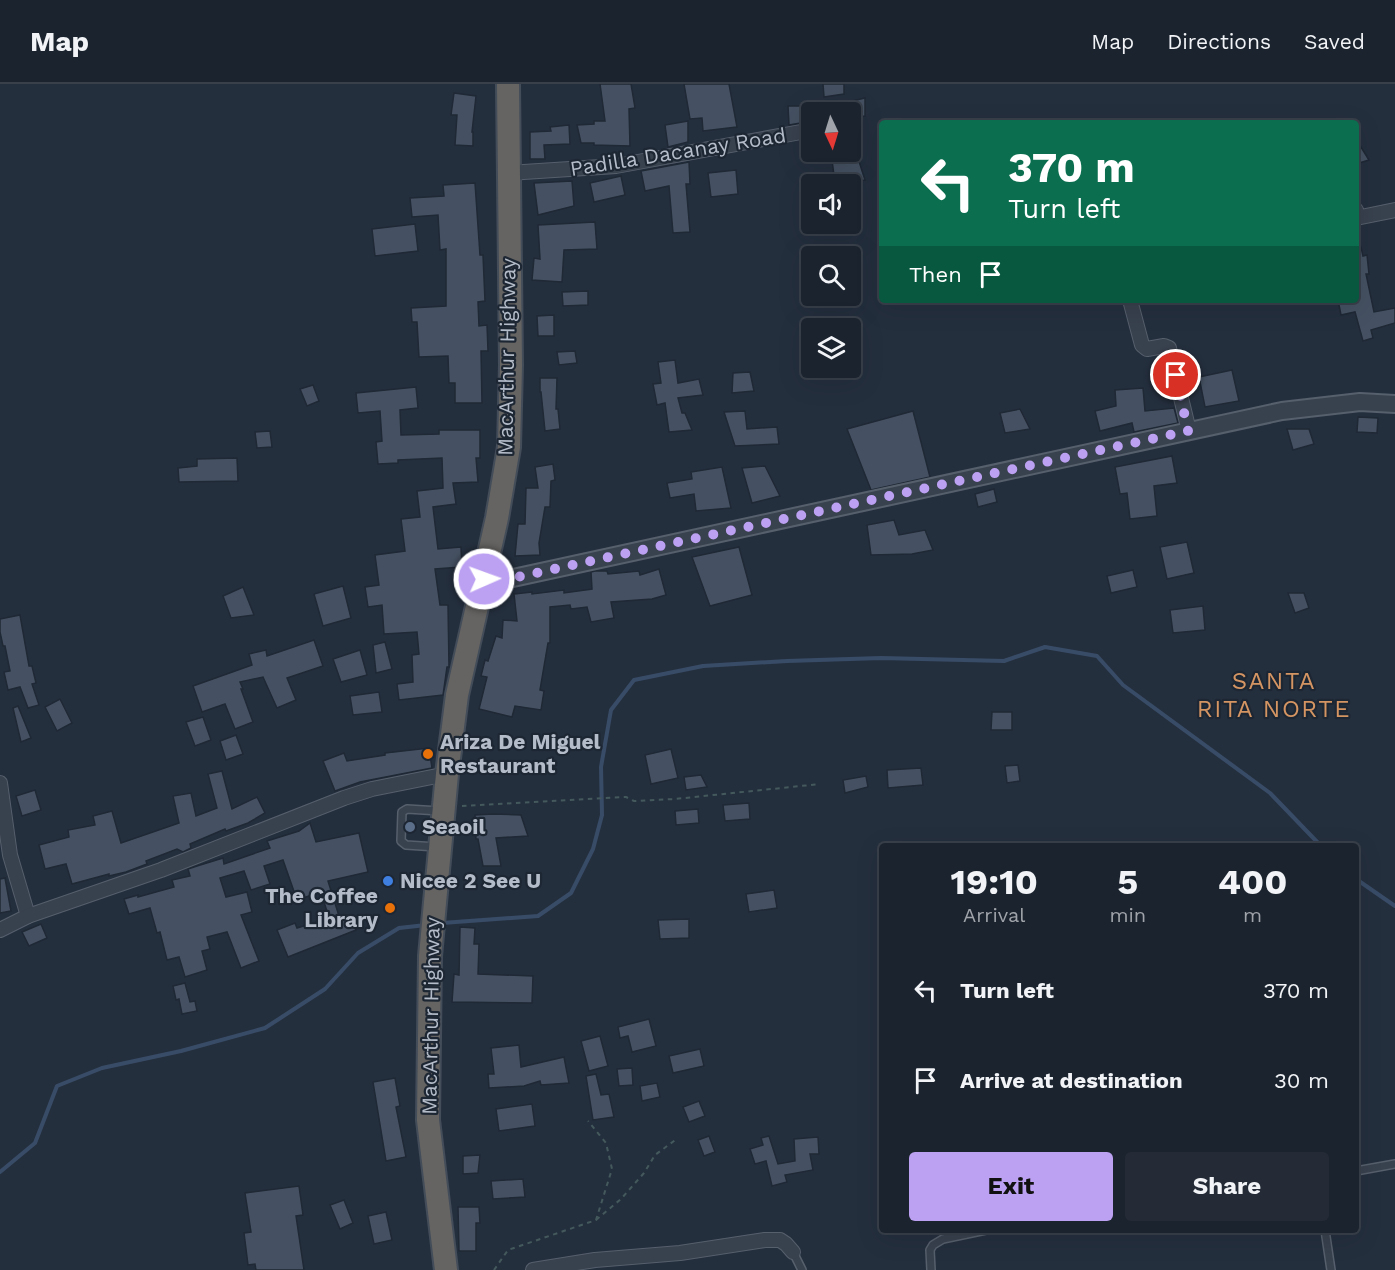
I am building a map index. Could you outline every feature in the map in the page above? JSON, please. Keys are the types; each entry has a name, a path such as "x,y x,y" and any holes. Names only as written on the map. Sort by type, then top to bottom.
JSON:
{"highway":[{"name":"MacArthur Highway","path":"446,1270 428,1120 430,956 447,774 458,695 484,579 509,447 511,365 508,84"}],"street":[{"name":"Padilla Dacanay Road","path":"508,173 616,166 801,132"},
{"path":"1359,216 1395,210"},
{"path":"1131,303 1142,345 1147,349 1164,346 1169,348 1188,431"},
{"path":"484,579 513,578 1188,431 1318,406 1360,402 1395,404"},
{"path":"0,930 28,916 161,870 344,798 372,789 447,774"},
{"path":"0,783 10,855 28,916"},
{"path":"533,1270 595,1260 680,1253 765,1240 780,1240 793,1252"}],"lane":[{"path":"440,847 406,845 401,842 402,812 407,808 444,808"},
{"path":"1359,1170 1395,1164"},
{"path":"931,1270 930,1250 937,1241 973,1233"},
{"path":"1325,1233 1331,1270"},
{"path":"793,1252 801,1270"}],"path":[{"path":"444,808 626,797 634,801 675,799 820,784"},
{"path":"588,1121 606,1143 612,1169 596,1220"},
{"path":"494,1270 508,1250 596,1220 621,1199 644,1173 656,1155 678,1138"}],"building":[{"path":"600,84 631,84 635,108 629,109 630,146 581,143 577,125 605,121"},
{"path":"684,84 729,84 737,127 703,131 702,118 690,119"},
{"path":"823,84 844,84 844,94 824,97"},
{"path":"454,93 476,96 472,132 473,146 455,145 457,115 451,115"},
{"path":"865,98 865,116 861,117 861,102 848,102"},
{"path":"788,106 801,106 801,123 789,125"},
{"path":"688,121 688,142 668,147 665,125"},
{"path":"569,125 570,144 544,145 545,159 530,159 530,132 551,131 550,127"},
{"path":"1359,144 1369,160 1359,163"},
{"path":"689,162 690,184 686,184 690,232 673,233 669,186 645,191 641,171"},
{"path":"832,162 859,162 865,180 861,180 861,174 834,174"},
{"path":"736,170 738,194 711,197 708,173"},
{"path":"621,176 625,195 594,202 590,183"},
{"path":"572,181 574,206 538,215 534,183"},
{"path":"475,183 480,255 483,255 485,301 478,302 479,326 487,325 488,351 481,351 482,403 455,403 455,383 449,383 448,356 419,357 417,322 412,322 411,308 446,306 446,249 440,250 438,215 412,217 410,198 444,196 443,185"},
{"path":"595,222 597,249 564,250 562,282 532,280 534,258 540,259 538,225"},
{"path":"415,224 418,251 375,256 372,229"},
{"path":"1359,247 1361,247 1363,256 1367,255 1369,274 1366,274 1374,312 1395,308 1395,323 1371,330 1373,338 1363,341 1355,312 1341,315 1339,303 1359,303"},
{"path":"588,291 588,305 563,306 562,292"},
{"path":"554,315 554,336 538,336 537,316"},
{"path":"575,351 577,363 559,365 557,352"},
{"path":"675,360 678,383 699,379 703,395 678,398 682,413 685,413 692,430 669,432 665,403 657,405 653,384 661,383 658,362"},
{"path":"1232,370 1239,401 1205,407 1199,377"},
{"path":"750,372 754,391 732,393 733,373"},
{"path":"540,378 557,378 556,409 558,409 560,429 545,431"},
{"path":"313,385 319,401 307,406 300,389"},
{"path":"416,387 418,408 400,410 401,435 439,434 439,430 480,430 480,458 476,458 478,482 453,483 456,504 433,507 438,549 461,547 462,567 435,569 440,605 448,605 449,667 447,667 443,695 399,700 397,684 413,682 412,655 419,654 417,632 384,634 382,605 368,607 365,587 379,585 375,555 405,551 401,519 420,517 417,491 443,488 442,458 398,460 398,463 378,464 376,442 382,441 380,411 358,413 356,393"},
{"path":"1143,388 1145,411 1174,408 1178,423 1134,432 1132,423 1100,431 1095,411 1116,406 1115,390"},
{"path":"1020,409 1030,429 1005,433 1000,413"},
{"path":"745,411 747,429 777,427 779,444 735,446 724,412"},
{"path":"913,411 930,477 871,490 847,429"},
{"path":"1358,417 1378,418 1377,433 1357,432"},
{"path":"1287,429 1309,429 1314,444 1293,450"},
{"path":"270,431 272,447 257,448 255,432"},
{"path":"1172,456 1177,483 1154,486 1157,516 1130,519 1127,493 1120,494 1115,467"},
{"path":"237,458 238,481 179,482 178,468 197,466 197,459"},
{"path":"553,464 555,480 551,481 550,507 545,507 539,543 540,555 515,556 518,524 525,524 526,488 538,488 535,467"},
{"path":"765,466 780,496 752,503 742,468"},
{"path":"722,467 731,508 696,511 694,494 670,498 667,483 692,479 691,472"},
{"path":"994,489 997,502 978,507 975,494"},
{"path":"894,520 899,535 925,530 933,550 912,554 871,555 867,525"},
{"path":"1187,542 1194,573 1167,579 1160,547"},
{"path":"739,547 752,595 710,606 692,557"},
{"path":"659,569 666,595 652,599 611,602 614,618 591,622 587,607 571,609 570,605 550,607 550,643 548,643 540,690 544,691 541,710 515,706 512,717 479,709 487,677 481,676 485,660 488,661 496,636 502,638 503,620 517,621 514,594 564,590 564,593 592,589 591,572 595,571 607,571 608,574 639,571 640,575"},
{"path":"1133,570 1137,587 1111,593 1107,576"},
{"path":"343,586 351,618 323,626 314,594"},
{"path":"243,587 254,615 231,618 223,596"},
{"path":"1288,593 1304,593 1309,608 1295,613"},
{"path":"1203,606 1205,630 1173,633 1170,610"},
{"path":"20,615 29,666 32,666 36,683 32,684 39,705 28,708 20,687 8,690 4,672 10,671 0,632 0,619"},
{"path":"314,640 323,666 287,678 296,700 277,708 263,677 240,682 253,722 235,729 225,704 202,712 193,686 252,665 249,654 266,650 267,656"},
{"path":"385,642 392,669 376,673 373,645"},
{"path":"360,650 367,675 341,682 333,659"},
{"path":"379,692 382,712 353,715 350,696"},
{"path":"60,699 72,723 57,731 45,707"},
{"path":"18,706 31,738 21,742 13,708"},
{"path":"992,712 1012,712 1012,730 991,730"},
{"path":"203,717 211,740 195,746 186,722"},
{"path":"236,735 243,754 226,760 220,741"},
{"path":"429,748 432,768 360,782 335,791 323,761 344,753 347,761 385,755 385,753"},
{"path":"671,749 678,778 651,784 645,755"},
{"path":"1018,765 1020,781 1007,783 1005,766"},
{"path":"921,768 923,785 888,788 887,770"},
{"path":"222,771 232,809 257,797 265,813 248,823 226,831 225,829 190,844 191,848 183,852 177,849 146,861 147,864 126,872 72,884 66,864 45,869 39,845 69,837 68,830 95,825 93,816 112,811 121,843 179,823 173,796 191,793 196,816 217,808 208,774"},
{"path":"701,775 707,787 686,790 684,777"},
{"path":"866,776 868,787 845,793 843,780"},
{"path":"35,790 41,810 22,816 16,796"},
{"path":"749,803 750,819 725,821 723,805"},
{"path":"698,809 699,823 676,825 675,811"},
{"path":"475,815 521,815 528,836 496,838 501,866 483,866 478,839 476,839"},
{"path":"310,823 316,842 359,833 368,872 328,881 340,919 350,915 356,930 288,957 277,930 295,923 297,928 329,918 321,892 297,900 283,860 264,866 270,884 251,890 244,871 220,878 226,897 247,892 252,912 241,915 259,961 241,968 227,932 207,937 210,949 202,951 207,970 185,977 179,957 167,960 160,932 157,933 150,908 129,914 124,899 174,887 172,880 190,876 188,869 223,858 224,864 270,848 267,841 299,831"},
{"path":"5,878 11,911 0,913 0,879"},
{"path":"774,890 777,908 749,912 746,894"},
{"path":"689,919 689,938 660,939 658,920"},
{"path":"41,924 47,938 29,946 22,932"},
{"path":"460,927 475,928 474,944 479,944 478,974 533,976 532,1003 452,1002 454,974 459,975"},
{"path":"185,983 190,1002 195,1001 197,1011 182,1014 173,986"},
{"path":"649,1019 656,1046 632,1052 628,1036 620,1038 618,1027"},
{"path":"600,1036 608,1066 589,1071 581,1041"},
{"path":"519,1045 521,1067 564,1057 569,1083 541,1085 540,1081 524,1086 489,1088 488,1074 494,1074 491,1048"},
{"path":"700,1049 704,1066 673,1073 669,1056"},
{"path":"632,1068 633,1085 619,1086 617,1069"},
{"path":"596,1074 601,1095 609,1094 614,1117 593,1120 586,1076"},
{"path":"395,1078 400,1106 396,1107 406,1157 386,1161 373,1082"},
{"path":"657,1083 660,1097 642,1101 640,1086"},
{"path":"699,1101 705,1116 689,1122 683,1107"},
{"path":"532,1104 535,1126 499,1131 496,1109"},
{"path":"709,1136 715,1152 704,1156 698,1140"},
{"path":"769,1136 778,1164 795,1161 794,1139 818,1137 819,1154 810,1154 813,1170 785,1175 787,1182 772,1186 766,1161 755,1164 750,1149 763,1145 761,1138"},
{"path":"480,1155 478,1173 463,1174 463,1156"},
{"path":"523,1179 525,1197 493,1199 491,1181"},
{"path":"299,1186 303,1215 296,1216 304,1270 256,1270 255,1264 248,1265 244,1233 251,1232 245,1193"},
{"path":"344,1200 353,1223 340,1229 330,1205"},
{"path":"458,1207 479,1207 480,1223 476,1223 476,1251 459,1251"},
{"path":"386,1212 392,1240 374,1244 368,1216"}],"waterway":[{"path":"442,923 538,916 571,893 593,849 602,815 601,767 611,710 634,680 703,666 881,658 1004,661 1045,647 1097,656 1123,685 1270,793 1318,843"},
{"path":"1359,881 1395,906"},
{"path":"0,1172 35,1143 57,1086 102,1068 181,1051 265,1028 325,989 358,953 399,928 426,925"}],"place":[{"name":"Ariza De Miguel Restaurant","path":"428,754"},
{"name":"Seaoil","path":"410,827"},
{"name":"Nicee 2 See U","path":"388,881"},
{"name":"The Coffee Library","path":"390,908"}],"district":[{"name":"SANTA RITA NORTE","path":"1274,695"}],"route":[{"path":"484,579 513,578 1188,431 1176,375"}]}
